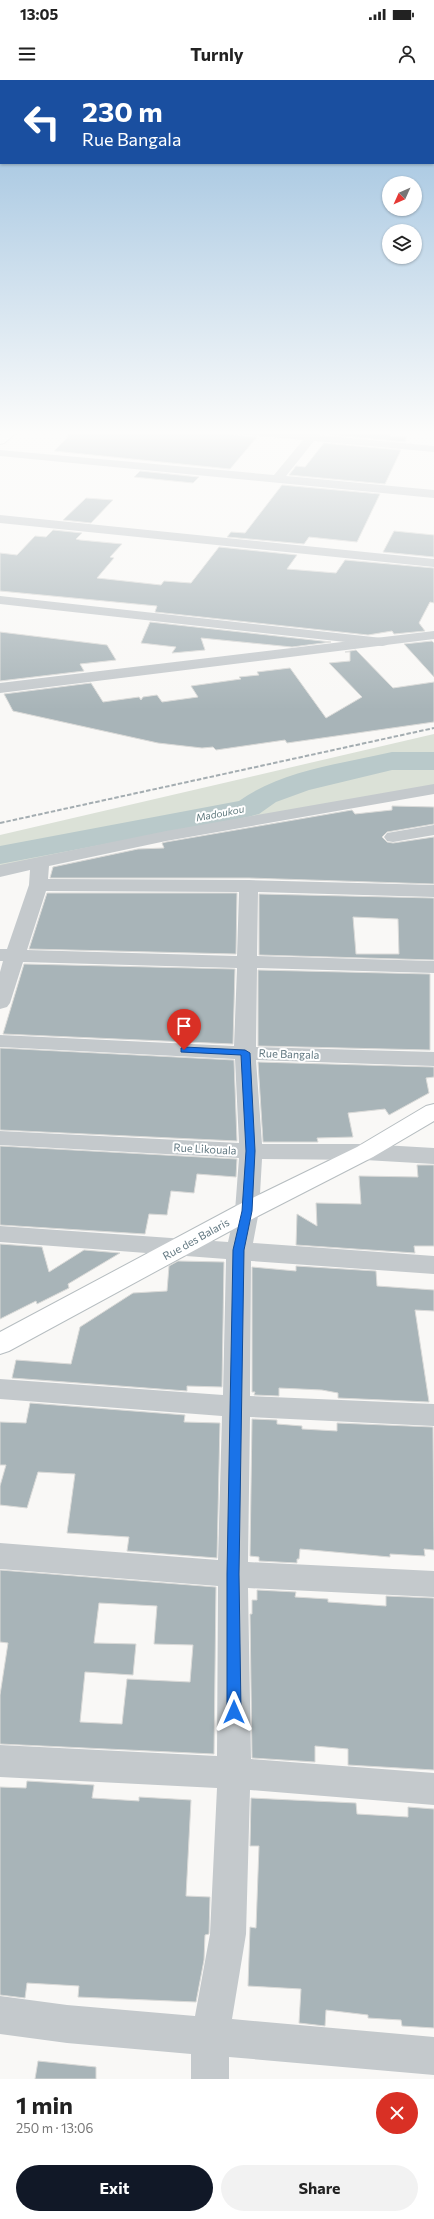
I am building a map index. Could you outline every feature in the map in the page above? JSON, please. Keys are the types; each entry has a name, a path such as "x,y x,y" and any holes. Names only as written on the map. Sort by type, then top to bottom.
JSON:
{"main road":[{"name":"Rue des Balaris","path":"0,1344 183,1247 247,1211 365,1152 434,1111"}],"street":[{"path":"42,523 434,563"},
{"path":"0,600 382,642"},
{"path":"0,688 434,635"},
{"path":"0,871 216,827 434,789"},
{"path":"393,837 434,830"},
{"path":"0,1003 8,956 38,884 40,862"},
{"path":"38,884 434,890"},
{"path":"210,2079 210,2036 228,1934 234,1773 233,1574 239,1250 247,1211 251,1151 245,1053 249,886"},
{"path":"8,956 434,967"},
{"name":"Rue Bangala","path":"0,1041 245,1053 434,1059"},
{"name":"Rue Likouala","path":"0,1138 251,1151 365,1152 434,1156"},
{"path":"0,1234 434,1265"},
{"path":"0,1389 235,1406 434,1415"},
{"path":"0,1556 233,1574 434,1584"},
{"path":"0,1762 234,1773 434,1789"},
{"path":"0,2015 67,2024 434,2056"}],"shaded area":[{"path":"434,734 434,789 0,871 0,835"}],"building":[{"path":"252,523 366,523 357,542 309,537 304,544 227,537 231,532 245,533"},
{"path":"53,530 82,533 76,539 80,540 122,544 110,557 114,558 97,578 161,585 164,581 191,583 219,547 297,555 287,569 336,573 345,560 434,568 434,603 430,602 419,623 425,631 394,634 392,631 368,635 155,612 157,606 0,591 0,553 17,555 35,536 46,537"},
{"path":"394,531 434,535 434,557 383,552"},
{"path":"150,622 331,642 292,647 201,638 205,650 172,653 176,647 141,643"},
{"path":"0,632 107,645 116,660 80,664 84,671 0,681"},
{"path":"432,641 434,643 434,677 404,644"},
{"path":"356,650 393,688 434,682 434,722 287,743 285,740 216,750 213,747 202,748 158,743 13,711 4,694 91,683 103,702 139,697 141,700 143,697 157,695 162,702 198,697 191,686 241,679 239,677 259,675 257,672 290,668 326,718 362,697 329,663 350,661 350,652 345,652"},
{"path":"392,806 434,807 434,824 387,832 382,837 387,842 393,843 434,837 434,884 249,878 50,878 53,867 138,849 164,848 162,843 166,842 352,810 355,814 392,810"},
{"path":"47,893 237,893 236,954 29,949"},
{"path":"259,894 434,898 434,960 259,955","holes":["353,917 398,919 399,954 356,954"]},
{"path":"24,964 235,969 233,1044 3,1034"},
{"path":"258,970 430,974 430,1050 258,1046"},
{"path":"0,1048 234,1060 237,1141 0,1130"},
{"path":"258,1062 434,1067 434,1077 426,1078 429,1093 389,1115 385,1109 348,1113 353,1137 317,1138 318,1142 263,1142"},
{"path":"0,1146 237,1159 236,1177 197,1174 194,1193 171,1191 167,1215 149,1214 145,1234 0,1225"},
{"path":"417,1165 434,1165 434,1246 414,1246 415,1253 296,1245 297,1214 317,1226 316,1203 361,1204 359,1176 418,1177"},
{"path":"0,1244 42,1247 49,1272 84,1250 120,1253 68,1284 69,1288 37,1304 36,1301 0,1319"},
{"path":"178,1261 224,1262 222,1387 187,1386 187,1391 12,1378 16,1360 71,1364 80,1327 133,1293 167,1291 169,1266"},
{"path":"296,1266 376,1271 377,1286 434,1290 434,1311 415,1310 429,1402 338,1398 338,1393 322,1390 279,1388 279,1396 254,1395 255,1392 252,1392 252,1267 296,1271"},
{"path":"30,1403 185,1415 184,1422 220,1423 217,1558 127,1551 129,1537 67,1533 75,1474 38,1472 27,1508 0,1505 0,1486 6,1465 0,1465 0,1422 26,1423"},
{"path":"252,1419 277,1420 277,1424 302,1426 302,1429 337,1431 337,1423 433,1427 434,1550 424,1549 425,1556 390,1554 390,1557 300,1549 297,1563 259,1561 259,1557 250,1556"},
{"path":"0,1570 216,1587 214,1754 0,1744 0,1695 8,1643 0,1642","holes":["99,1603 157,1606 154,1644 193,1645 190,1682 127,1679 122,1724 80,1722 85,1672 133,1675 136,1644 94,1643"]},
{"path":"257,1590 296,1592 295,1597 328,1599 328,1602 386,1606 386,1596 434,1598 434,1770 348,1765 348,1749 315,1746 315,1762 252,1758 250,1614 252,1614 252,1600 257,1600"},
{"path":"27,1781 94,1785 92,1798 139,1801 139,1797 191,1800 186,1896 210,1897 209,1934 205,1935 204,1960 196,2002 78,1997 79,1986 27,1983 25,1998 0,1995 0,1787 26,1788"},
{"path":"251,1798 356,1803 357,1814 408,1817 408,1807 434,1809 434,2028 402,2026 401,2020 368,2018 368,2015 326,2010 325,2026 299,2023 301,1989 248,1986 250,1927 256,1928 259,1846 250,1846"},
{"path":"38,2061 96,2067 96,2079 35,2079"}],"waterway":[{"name":"Madoukou","path":"0,855 248,808 265,796 299,783 392,761 434,761"}],"railway":[{"path":"0,823 434,728"}],"route":[{"path":"184,1050 245,1053 251,1151 247,1211 239,1250 233,1574 234,1712"}]}
